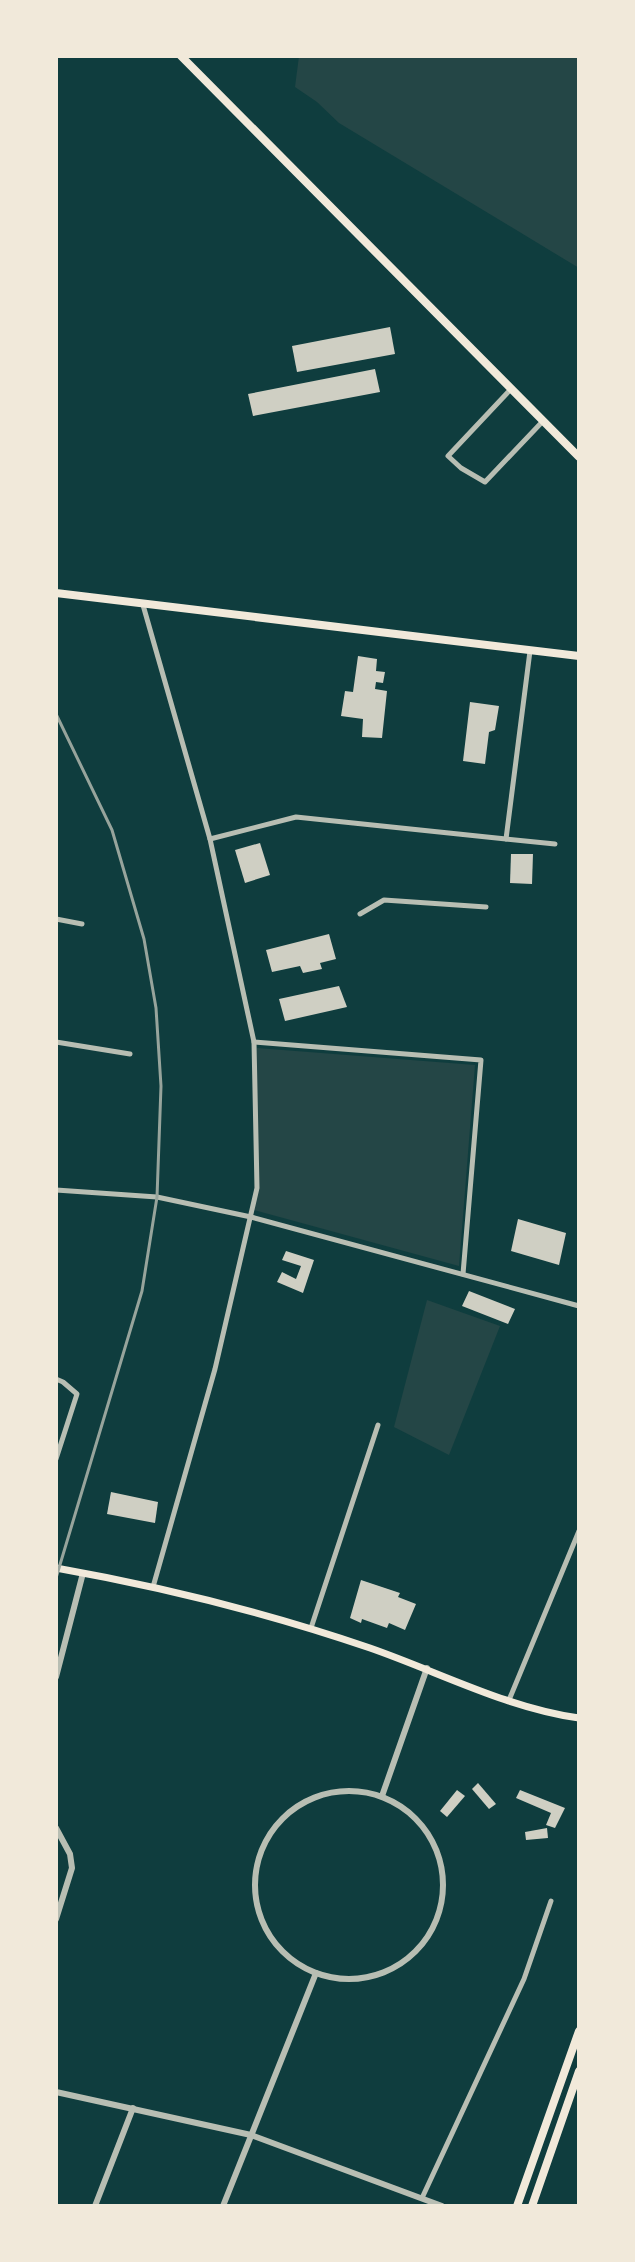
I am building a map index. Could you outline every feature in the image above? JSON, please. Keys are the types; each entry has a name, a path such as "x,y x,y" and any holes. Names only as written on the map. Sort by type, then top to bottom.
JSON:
{"highway":[{"path":"181,56 579,457"},
{"path":"56,593 579,656"},
{"path":"517,2206 579,2031"},
{"path":"532,2206 579,2071"}],"main road":[{"path":"56,1568 153,1587 311,1628 427,1668 509,1701 579,1718"}],"street":[{"path":"511,389 448,456 485,482 543,421"},
{"path":"143,605 210,839 254,1042 257,1188 215,1369 153,1587"},
{"path":"506,839 530,650"},
{"path":"210,839 296,817 555,844"},
{"path":"360,914 384,900 486,907"},
{"path":"56,919 82,924"},
{"path":"56,1042 130,1054"},
{"path":"254,1042 481,1060 463,1274"},
{"path":"56,1190 157,1197 251,1217 579,1306"},
{"path":"56,1379 77,1394 56,1459"},
{"path":"311,1628 378,1425"},
{"path":"509,1701 579,1531"},
{"path":"56,1677 83,1573"},
{"path":"382,1796 427,1668"},
{"path":"350,1791 382,1796 408,1811 428,1833 441,1860 444,1889 438,1918 423,1944 401,1964 374,1976 345,1979 316,1973 288,1956 267,1931 256,1900 256,1868 268,1837 289,1812 318,1796 350,1791"},
{"path":"56,1828 70,1854 72,1868 56,1919"},
{"path":"422,2198 524,1979 551,1901"},
{"path":"223,2206 316,1973"},
{"path":"56,2092 251,2135 442,2206"},
{"path":"95,2206 133,2108"}],"shaded area":[{"path":"299,56 579,56 579,268 339,123 295,87"},
{"path":"257,1048 475,1065 459,1266 254,1210"},
{"path":"427,1300 500,1326 449,1455 394,1427"}],"building":[{"path":"390,327 395,354 297,372 292,346"},
{"path":"375,369 380,392 253,416 248,394"},
{"path":"358,656 377,659 376,671 385,672 383,683 376,682 375,689 387,691 382,738 362,737 363,719 341,716 345,691 353,692"},
{"path":"470,702 499,706 495,730 489,732 485,764 463,761"},
{"path":"260,843 270,875 245,883 235,850"},
{"path":"511,854 533,854 532,884 510,883"},
{"path":"329,934 336,959 320,963 322,969 303,973 300,966 272,972 266,950"},
{"path":"339,986 347,1007 285,1021 279,999"},
{"path":"518,1219 566,1233 559,1265 511,1251"},
{"path":"286,1251 314,1260 303,1293 277,1282 282,1272 296,1279 301,1266 282,1260"},
{"path":"469,1291 515,1309 508,1324 462,1306"},
{"path":"111,1492 158,1502 155,1523 107,1514"},
{"path":"361,1580 400,1593 398,1597 416,1604 405,1630 389,1623 387,1628 350,1618"},
{"path":"478,1783 496,1804 489,1809 472,1789"},
{"path":"457,1790 465,1796 447,1817 440,1811"},
{"path":"520,1790 565,1808 555,1828 546,1825 551,1813 516,1798"},
{"path":"547,1828 548,1838 526,1840 525,1832"}],"railway":[{"path":"56,714 112,830 144,939 156,1008 161,1086 157,1197 142,1291 56,1578"}]}
